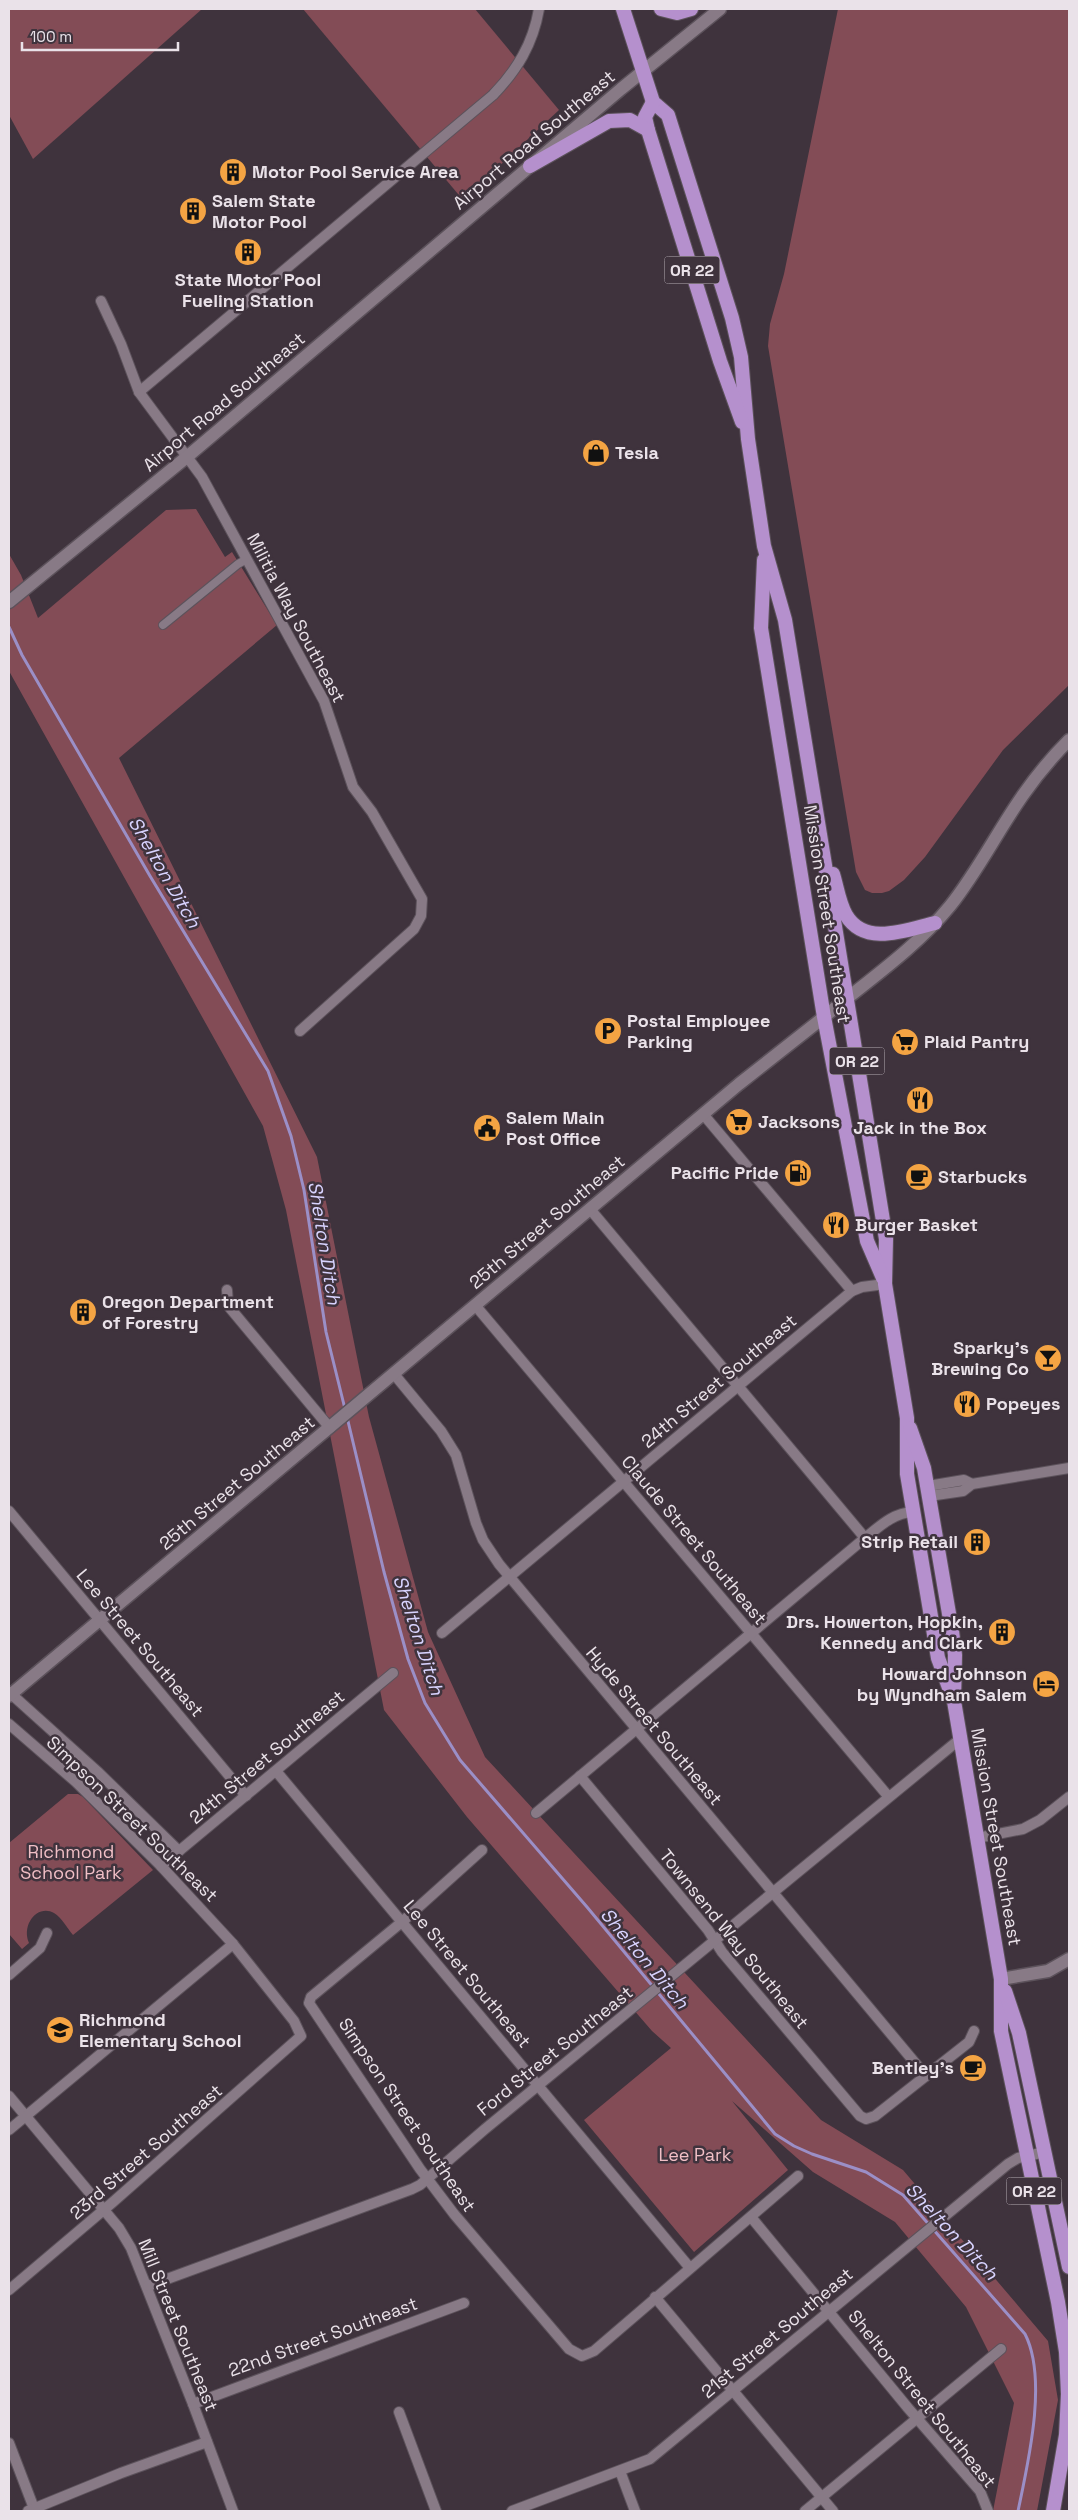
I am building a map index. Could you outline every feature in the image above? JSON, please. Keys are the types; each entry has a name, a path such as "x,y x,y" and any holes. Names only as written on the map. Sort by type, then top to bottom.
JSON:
{"highway":[{"name":"Mission Street Southeast","path":"623,9 653,102 668,115 732,318 741,357 748,439 764,546 785,620 886,1239 885,1284 907,1418 907,1474 913,1512 938,1658 954,1701 1000,1979 1002,2031 1026,2156 1052,2273 1066,2352 1068,2404 1066,2435 1053,2511"},
{"path":"661,9 677,13 691,9"},
{"name":"Mission Street Southeast","path":"653,102 645,117 648,130 720,361 748,439"},
{"path":"530,166 609,121 630,120 648,130"},
{"name":"Mission Street Southeast","path":"764,546 761,628 824,1018 867,1241 885,1284"},
{"path":"821,838 845,914 853,926 866,932 886,934 935,923"},
{"name":"Mission Street Southeast","path":"907,1418 924,1468 956,1655 954,1701"},
{"path":"913,1512 919,1512 922,1517 939,1558"},
{"name":"Mission Street Southeast","path":"1000,1979 1019,2033 1069,2268"}],"main road":[{"name":"Airport Road Southeast","path":"13,599 188,456 530,166 720,9"},
{"name":"25th Street Southeast","path":"10,1694 703,1114 824,1018 935,923 974,874 1027,789 1069,740"},
{"path":"1000,1979 1048,1971 1069,1959"}],"street":[{"path":"140,392 493,95 509,78 523,57 539,9"},
{"name":"Militia Way Southeast","path":"101,301 140,392 202,477 324,701 353,787 372,812 422,899 421,916 414,929 300,1030"},
{"path":"163,624 238,564 247,559"},
{"path":"703,1114 852,1291"},
{"path":"590,1209 865,1538"},
{"name":"24th Street Southeast","path":"442,1633 852,1291 862,1287 885,1284"},
{"path":"227,1290 230,1308 330,1428"},
{"name":"Claude Street Southeast","path":"474,1305 752,1632 888,1796"},
{"name":"Hyde Street Southeast","path":"394,1374 441,1431 456,1455 483,1540 510,1578 926,2076"},
{"path":"928,1491 963,1491 972,1484 1069,1468"},
{"name":"Lee Street Southeast","path":"9,1511 246,1796"},
{"path":"536,1813 865,1538 893,1517 913,1512"},
{"name":"24th Street Southeast","path":"161,1866 393,1672"},
{"name":"Simpson Street Southeast","path":"10,1694 99,1773 180,1851"},
{"name":"Simpson Street Southeast","path":"9,1724 76,1782 161,1866 233,1944 294,2021 302,2036"},
{"name":"Ford Street Southeast","path":"148,2286 412,2189 428,2178 672,1975 774,1893 888,1796 960,1739"},
{"name":"Lee Street Southeast","path":"276,1771 403,1921 690,2268"},
{"name":"Townsend Way Southeast","path":"580,1776 854,2110 866,2119 875,2116 926,2076"},
{"path":"977,1838 1023,1829 1040,1820 1069,1797"},
{"path":"403,1921 482,1850"},
{"name":"Simpson Street Southeast","path":"403,1921 309,2000 428,2178 459,2221 570,2350 582,2356 594,2351 655,2297"},
{"path":"9,1975 40,1948 47,1933"},
{"path":"9,2130 233,1944"},
{"path":"926,2076 969,2042 974,2031"},
{"name":"23rd Street Southeast","path":"9,2290 302,2036"},
{"name":"Mill Street Southeast","path":"9,2096 119,2228 131,2248 148,2286 233,2511"},
{"name":"21st Street Southeast","path":"512,2511 620,2472 650,2459 1008,2164 1026,2156 1045,2152"},
{"path":"798,2176 655,2297 833,2511"},
{"name":"Shelton Street Southeast","path":"751,2217 917,2418 980,2491 988,2511"},
{"path":"1052,2273 1069,2268"},
{"name":"22nd Street Southeast","path":"193,2404 464,2303"},
{"path":"805,2511 1001,2349"},
{"path":"399,2412 436,2511"},
{"path":"9,2443 32,2510 121,2473 207,2442"},
{"path":"620,2472 635,2511"}],"green space":[{"path":"9,9 202,9 33,159 9,115"},
{"path":"303,9 475,9 559,110 463,200"},
{"path":"838,9 1069,9 1069,685 1003,750 925,857 904,880 889,891 882,893 872,893 865,890 856,872 768,346 770,324 784,274"},
{"name":"Lee Park","path":"196,509 225,557 232,552 277,625 119,758 317,1157 369,1417 428,1632 485,1757 821,2120 903,2170 1048,2341 1058,2400 1037,2511 993,2511 1014,2403 966,2307 895,2222 813,2172 732,2101 788,2170 694,2252 584,2120 671,2048 652,2031 467,1817 384,1710 286,1210 263,1126 9,671 9,554 21,575 38,618 166,510"},
{"name":"Richmond School Park","path":"68,1794 78,1794 83,1797 153,1870 73,1935 54,1913 42,1911 37,1914 32,1918 27,1929 29,1943 22,1949 9,1934 9,1843"}],"waterway":[{"name":"Shelton Ditch","path":"9,627 22,655 150,876 268,1071 291,1136 304,1190 326,1332 345,1409"},
{"name":"Shelton Ditch","path":"347,1417 384,1572 408,1659 425,1703 460,1760 587,1907 775,2134 794,2146 812,2154 866,2172 903,2195 1025,2334 1032,2353 1036,2397 1031,2446 1018,2511"}],"place":[{"name":"Motor Pool Service Area","path":"233,172"},
{"name":"Salem State Motor Pool","path":"193,211"},
{"name":"State Motor Pool Fueling Station","path":"248,252"},
{"name":"Tesla","path":"596,453"},
{"name":"Postal Employee Parking","path":"608,1031"},
{"name":"Plaid Pantry","path":"905,1042"},
{"name":"Jack in the Box","path":"920,1100"},
{"name":"Jacksons","path":"739,1122"},
{"name":"Salem Main Post Office","path":"487,1128"},
{"name":"Pacific Pride","path":"798,1173"},
{"name":"Starbucks","path":"919,1177"},
{"name":"Burger Basket","path":"836,1225"},
{"name":"Oregon Department of Forestry","path":"83,1312"},
{"name":"Sparky’s Brewing Co","path":"1048,1358"},
{"name":"Popeyes","path":"967,1404"},
{"name":"Strip Retail","path":"977,1542"},
{"name":"Drs. Howerton, Hopkin, Kennedy and Clark","path":"1002,1632"},
{"name":"Howard Johnson by Wyndham Salem","path":"1046,1684"},
{"name":"Richmond Elementary School","path":"60,2030"},
{"name":"Bentley's","path":"973,2068"}]}
